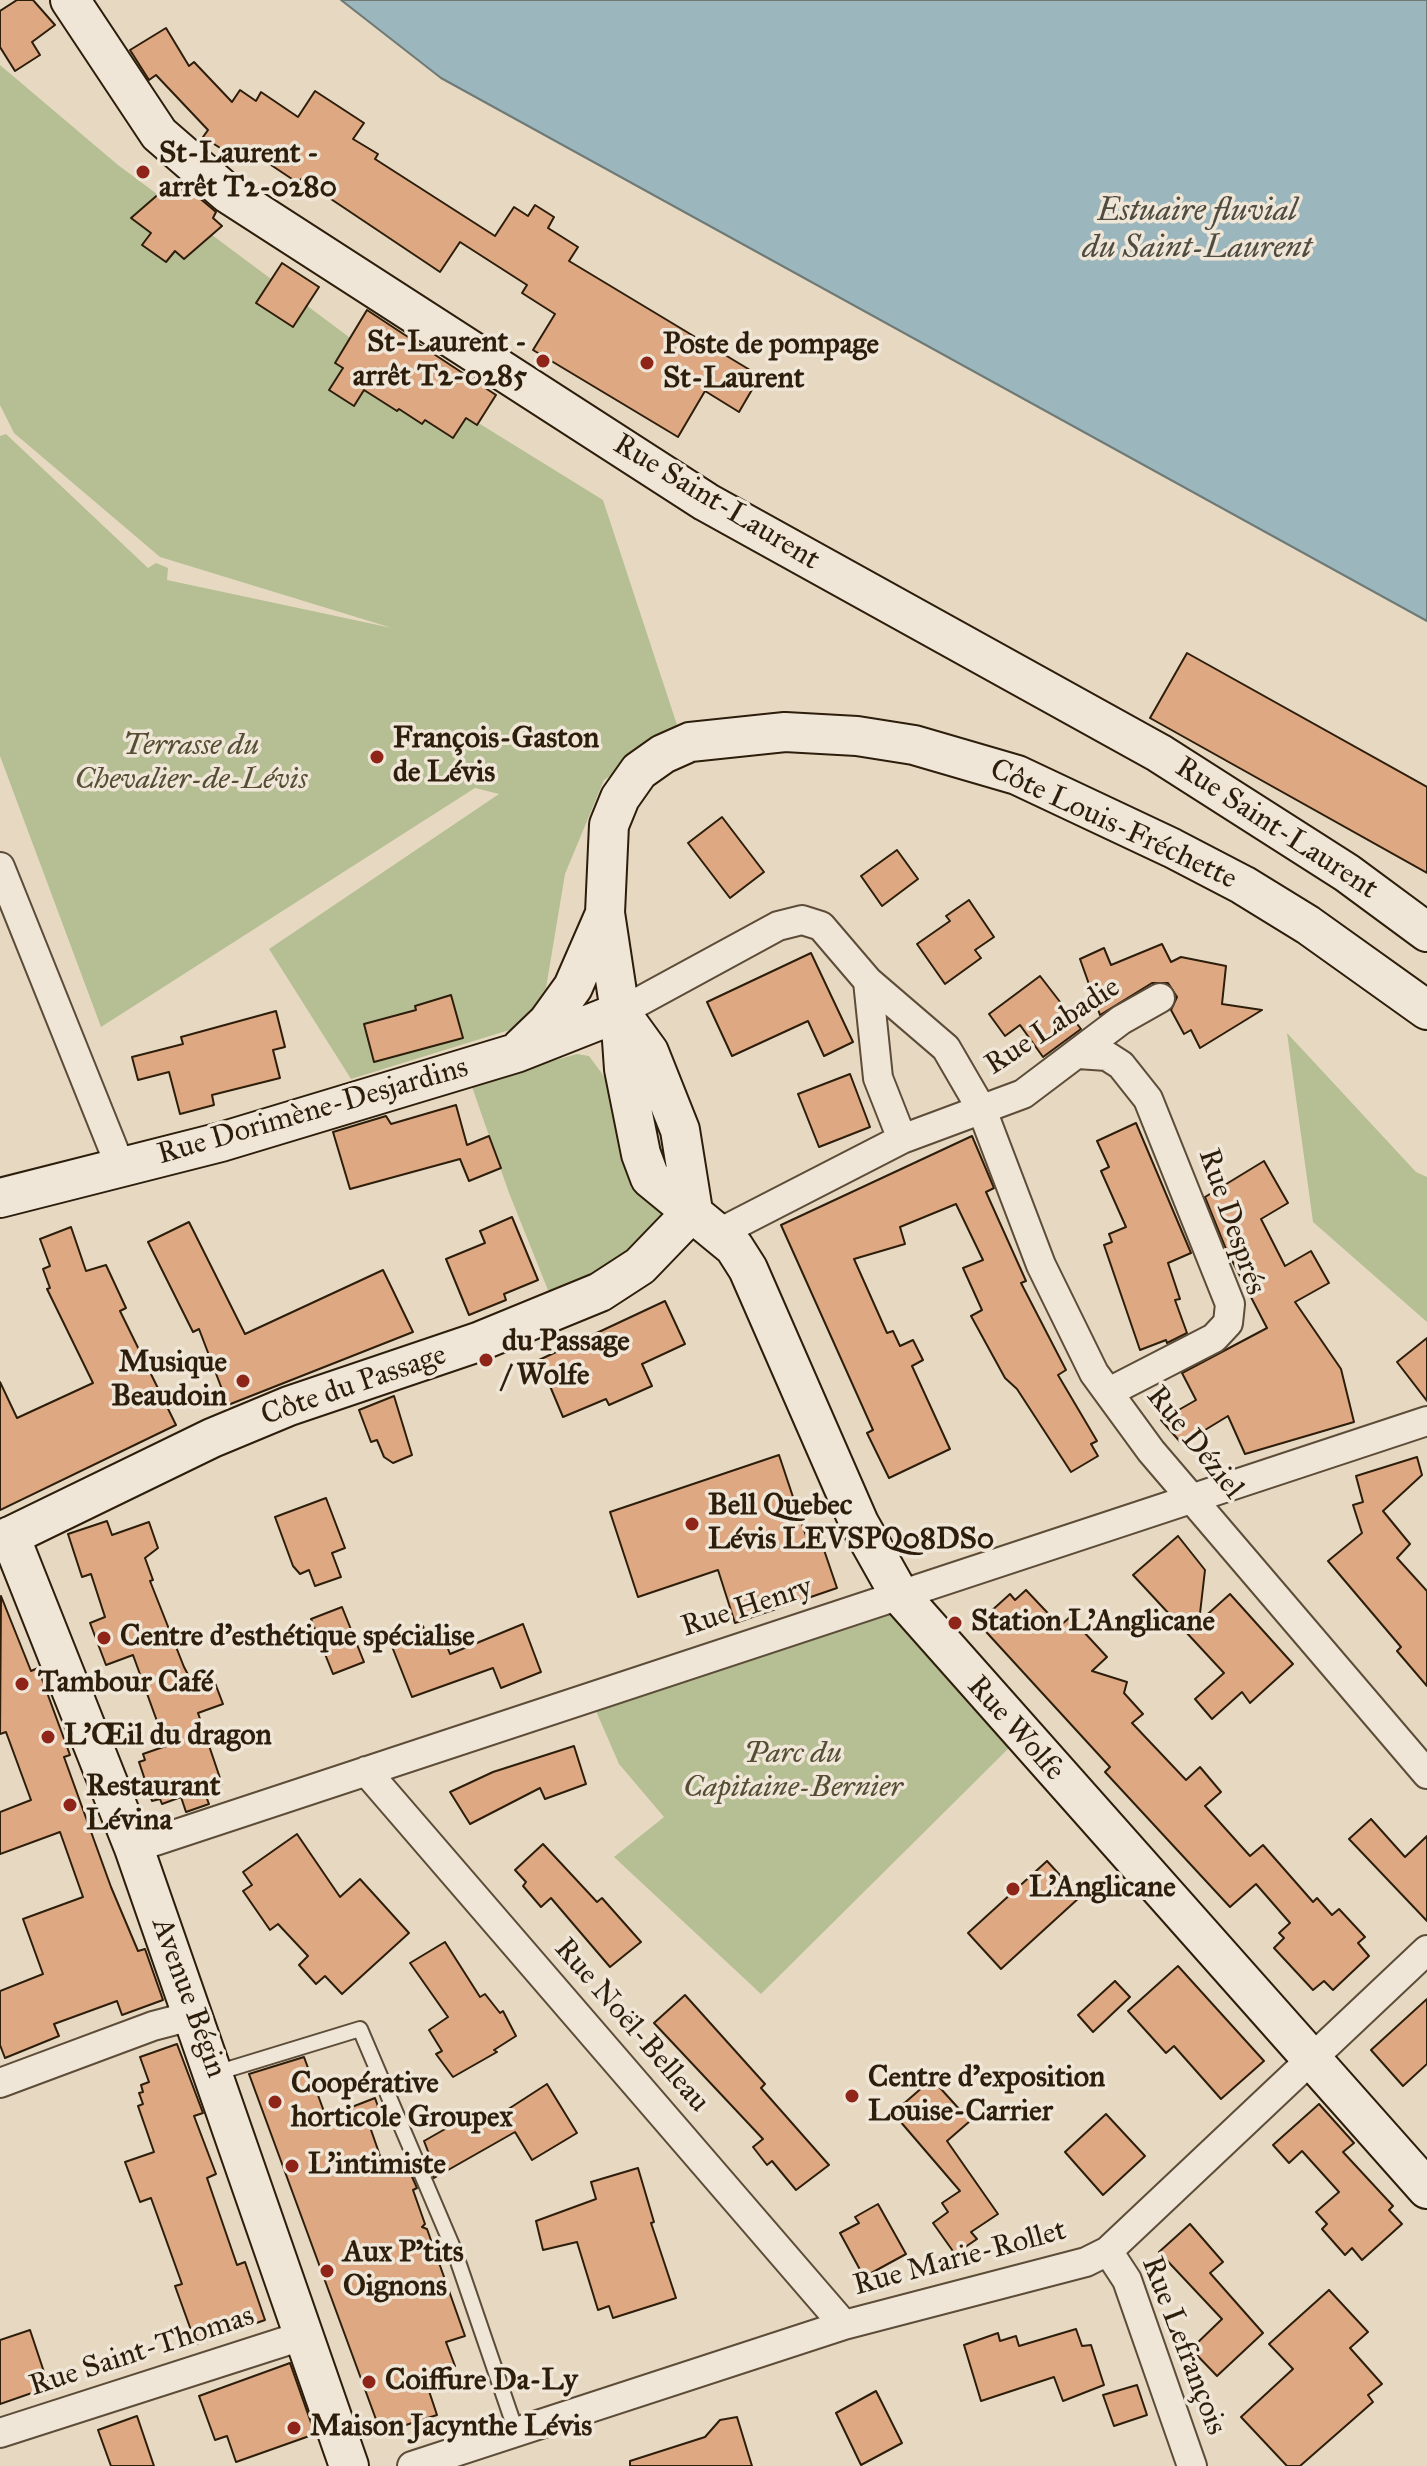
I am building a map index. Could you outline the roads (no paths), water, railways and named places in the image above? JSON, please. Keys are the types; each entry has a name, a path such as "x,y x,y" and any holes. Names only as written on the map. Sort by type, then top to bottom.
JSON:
{"street":[{"name":"Rue Saint-Laurent","path":"70,0 159,134 227,193 706,502 1159,753 1347,873 1427,932"},
{"name":"Côte Louis-Fréchette","path":"706,1222 680,1130 649,1052 620,1012 605,913 609,825 620,798 639,771 663,754 690,742 785,732 857,736 967,758 1080,803 1243,885 1363,962 1427,1010"},
{"path":"0,867 9,913 121,1168"},
{"path":"516,1053 547,1023 573,987 605,913"},
{"name":"Rue Déziel","path":"620,1012 778,926 802,920 821,926 868,981 946,1048 982,1110 1041,1265 1094,1373 1151,1451 1196,1499 1427,1774"},
{"path":"868,981 878,1078 902,1139"},
{"name":"Rue Labadie","path":"982,1110 1023,1094 1121,1020 1160,998"},
{"name":"Rue Dorimène-Desjardins","path":"0,1198 121,1168 516,1053 620,1012"},
{"name":"Rue Després","path":"1078,1054 1107,1056 1121,1065 1132,1074 1148,1099 1230,1304 1228,1323 1214,1338 1109,1392"},
{"name":"Côte du Passage","path":"5,1538 225,1432 289,1406 478,1342 600,1292 706,1222 902,1139 982,1110"},
{"name":"Rue Wolfe","path":"706,1222 734,1247 748,1269 859,1523 899,1594 1427,2189"},
{"name":"Rue Henry","path":"134,1848 1427,1421"},
{"name":"Avenue Bégin","path":"5,1538 134,1848 195,2015 349,2466"},
{"name":"Rue Noël-Belleau","path":"366,1771 844,2325"},
{"name":"Rue Marie-Rollet","path":"412,2466 844,2325 1086,2262 1108,2251 1427,1950"},
{"path":"0,2083 153,2026 195,2015"},
{"name":"Rue Lefrançois","path":"1108,2251 1127,2280 1192,2466"},
{"name":"Rue Saint-Thomas","path":"0,2433 305,2335"}],"lane":[{"path":"215,2073 360,2029 454,2250 517,2434"}],"water":[{"name":"Estuaire fluvial du Saint-Laurent","path":"341,0 1427,0 1427,621 441,78"}],"place":[{"name":"St-Laurent - arrêt T2-0280","path":"143,172"},
{"name":"St-Laurent - arrêt T2-0285","path":"543,361"},
{"name":"Poste de pompage St-Laurent","path":"647,363"},
{"name":"François-Gaston de Lévis","path":"377,757"},
{"name":"du Passage / Wolfe","path":"486,1360"},
{"name":"Musique Beaudoin","path":"243,1381"},
{"name":"Bell Quebec Lévis LEVSPQ08DS0","path":"692,1524"},
{"name":"Station L'Anglicane","path":"955,1623"},
{"name":"Centre d'esthétique spécialise","path":"104,1638"},
{"name":"Tambour Café","path":"22,1684"},
{"name":"L'Œil du dragon","path":"48,1737"},
{"name":"Restaurant Lévina","path":"70,1805"},
{"name":"L'Anglicane","path":"1013,1889"},
{"name":"Centre d'exposition Louise-Carrier","path":"852,2096"},
{"name":"Coopérative horticole Groupex","path":"275,2102"},
{"name":"L'intimiste","path":"292,2166"},
{"name":"Aux P'tits Oignons","path":"327,2271"},
{"name":"Coiffure Da-Ly","path":"369,2382"},
{"name":"Maison Jacynthe Lévis","path":"294,2428"}],"park label":[{"name":"Terrasse du Chevalier-de-Lévis","path":"191,764"},
{"name":"Parc du Capitaine-Bernier","path":"793,1772"}]}
